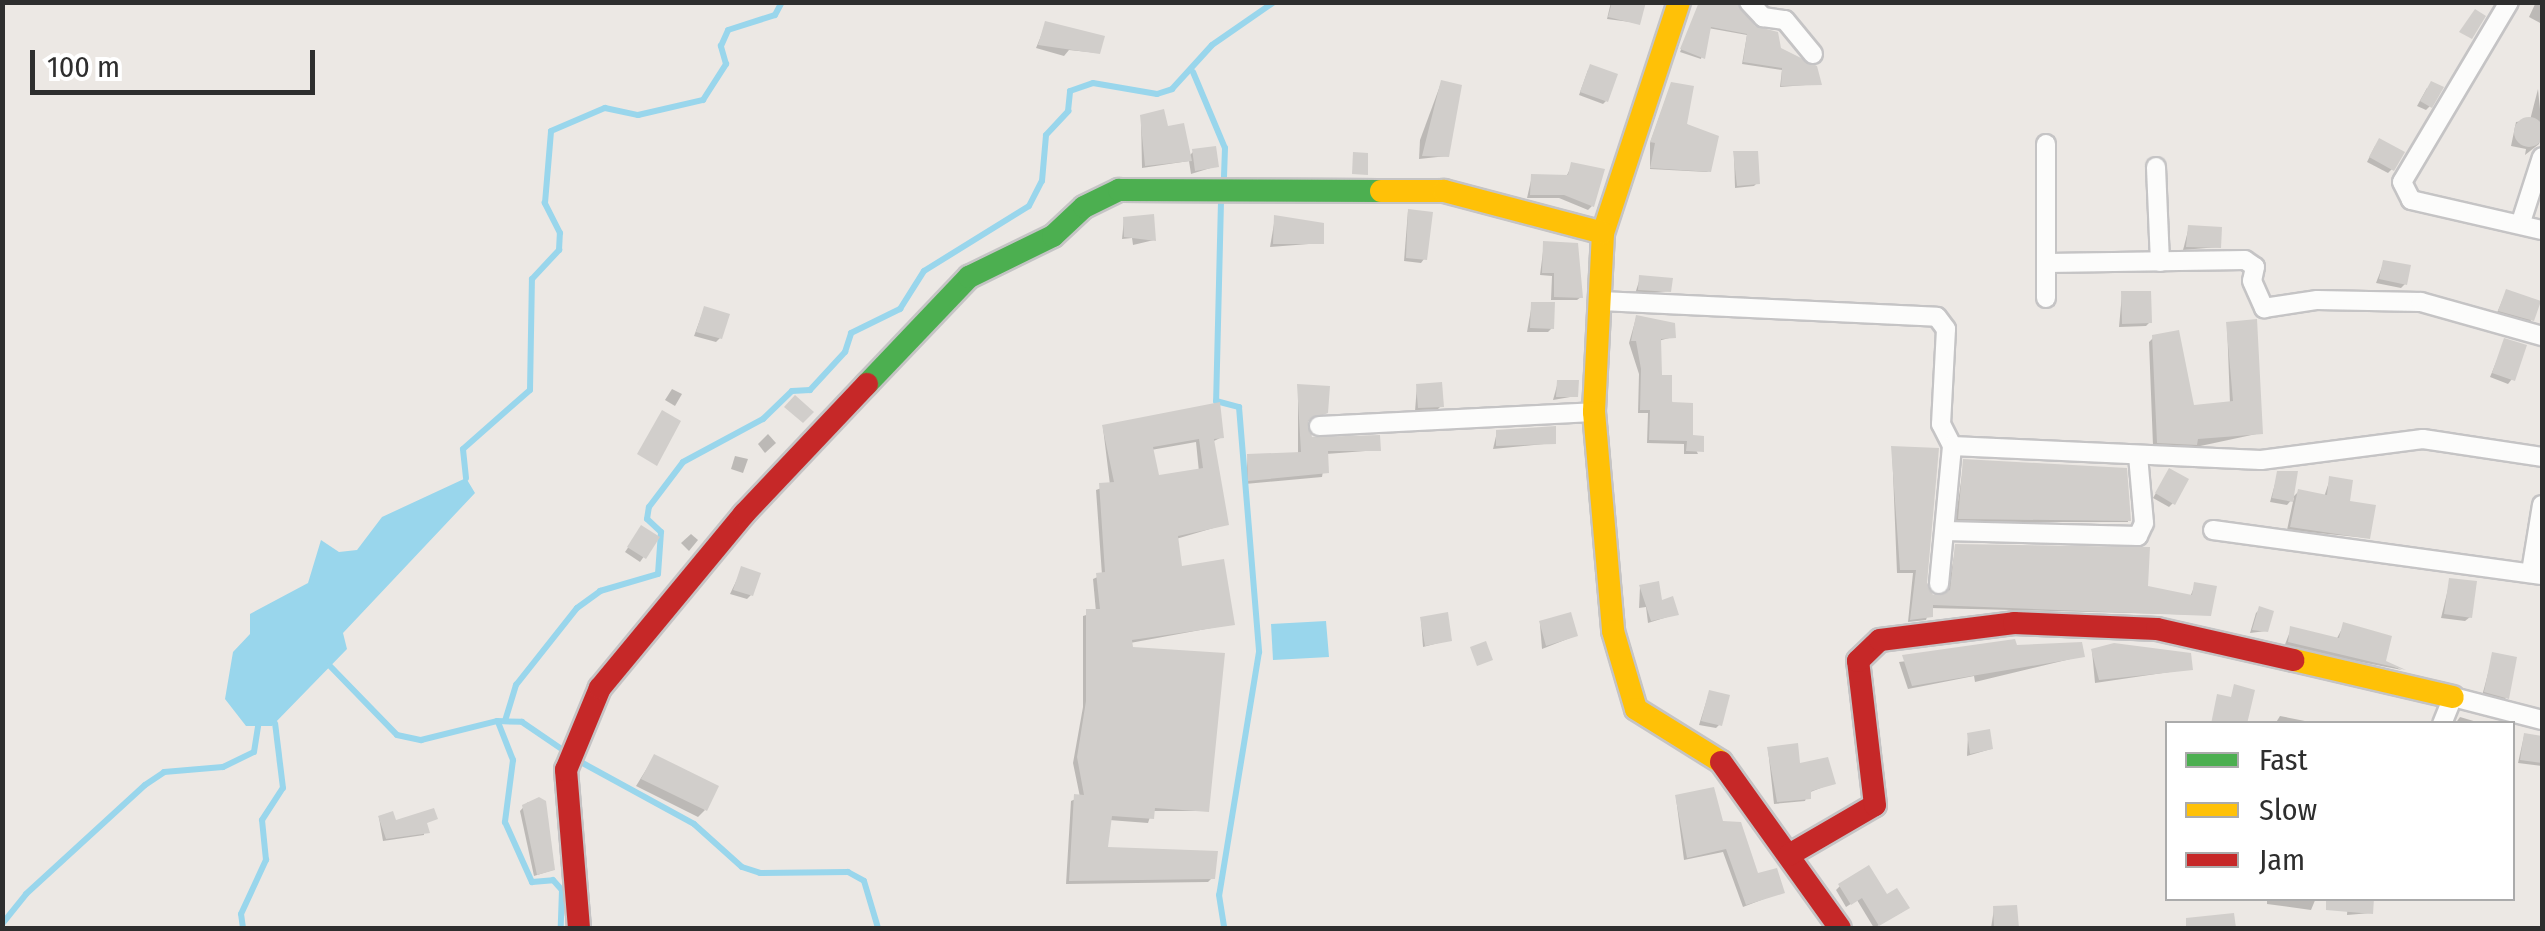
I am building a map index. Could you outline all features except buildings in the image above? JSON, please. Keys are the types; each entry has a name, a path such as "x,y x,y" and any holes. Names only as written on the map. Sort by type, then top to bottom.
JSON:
{"street":[{"path":"1679,2 1602,233 1594,412 1612,631 1626,692 1650,721 1720,761 1840,928"},
{"path":"1749,2 1763,17 1785,20 1812,54"},
{"path":"2509,2 2402,182 2411,200 2522,222 2542,230"},
{"path":"2046,144 2046,298"},
{"path":"2522,222 2542,157"},
{"path":"2156,167 2160,262"},
{"path":"579,928 566,770 600,688 744,514 969,277 1053,236 1084,207 1119,190 1444,191 1602,233"},
{"path":"2048,263 2245,260 2254,267 2252,281 2264,308 2317,300 2421,302 2541,332"},
{"path":"1601,301 1937,316 1946,330 1941,424 1952,446 1939,584"},
{"path":"1319,426 1594,412"},
{"path":"1952,446 2261,460 2423,439 2542,458"},
{"path":"1946,530 2138,536 2144,523 2138,456"},
{"path":"2213,530 2537,574 2542,505"},
{"path":"1789,855 1875,804 1858,661 1880,640 2014,623 2157,629 2454,696 2542,720"},
{"path":"2443,721 2454,696"}],"water":[{"path":"466,478 475,493 343,633 347,649 272,726 246,726 225,699 233,652 250,634 250,614 308,583 321,540 339,552 357,550 382,517"},
{"path":"1326,621 1329,657 1273,660 1271,624"}],"waterway":[{"path":"466,478 463,449 530,390 532,279 559,250 560,233 545,203 551,131 605,108 638,115 703,100 726,64 721,46 728,30 775,15 782,2"},
{"path":"505,721 516,685 577,608 600,591 658,574 661,532 647,519 649,507 683,462 763,419 792,391 810,390 845,352 851,333 900,309 924,271 1029,206 1042,181 1046,135 1068,111 1070,91 1093,83 1157,94 1172,89 1212,45 1274,2"},
{"path":"1193,72 1225,148 1224,184"},
{"path":"1221,201 1216,401 1239,407 1259,652 1219,895 1224,928"},
{"path":"330,666 397,735 421,740 497,721 522,722 566,752"},
{"path":"498,722 513,760 505,822 532,882 553,880 562,890 561,928"},
{"path":"243,928 241,914 266,860 262,820 283,788 275,723"},
{"path":"2,924 26,894 145,785 164,772 223,767 254,752 258,726"},
{"path":"579,761 694,824 742,867 760,873 848,872 864,881 878,928"}],"traffic: fast":[{"path":"867,384 969,277 1053,236 1084,207 1119,190 1381,191"}],"traffic: slow":[{"path":"1679,2 1603,233 1594,412 1613,631 1636,709 1721,762"},
{"path":"1381,191 1444,191 1603,233"},
{"path":"2294,660 2453,697"}],"traffic: jam":[{"path":"579,928 566,770 600,688 744,514 867,384"},
{"path":"1789,855 1875,805 1858,661 1880,640 2014,623 2157,629 2294,660"},
{"path":"1721,762 1840,928"}]}
